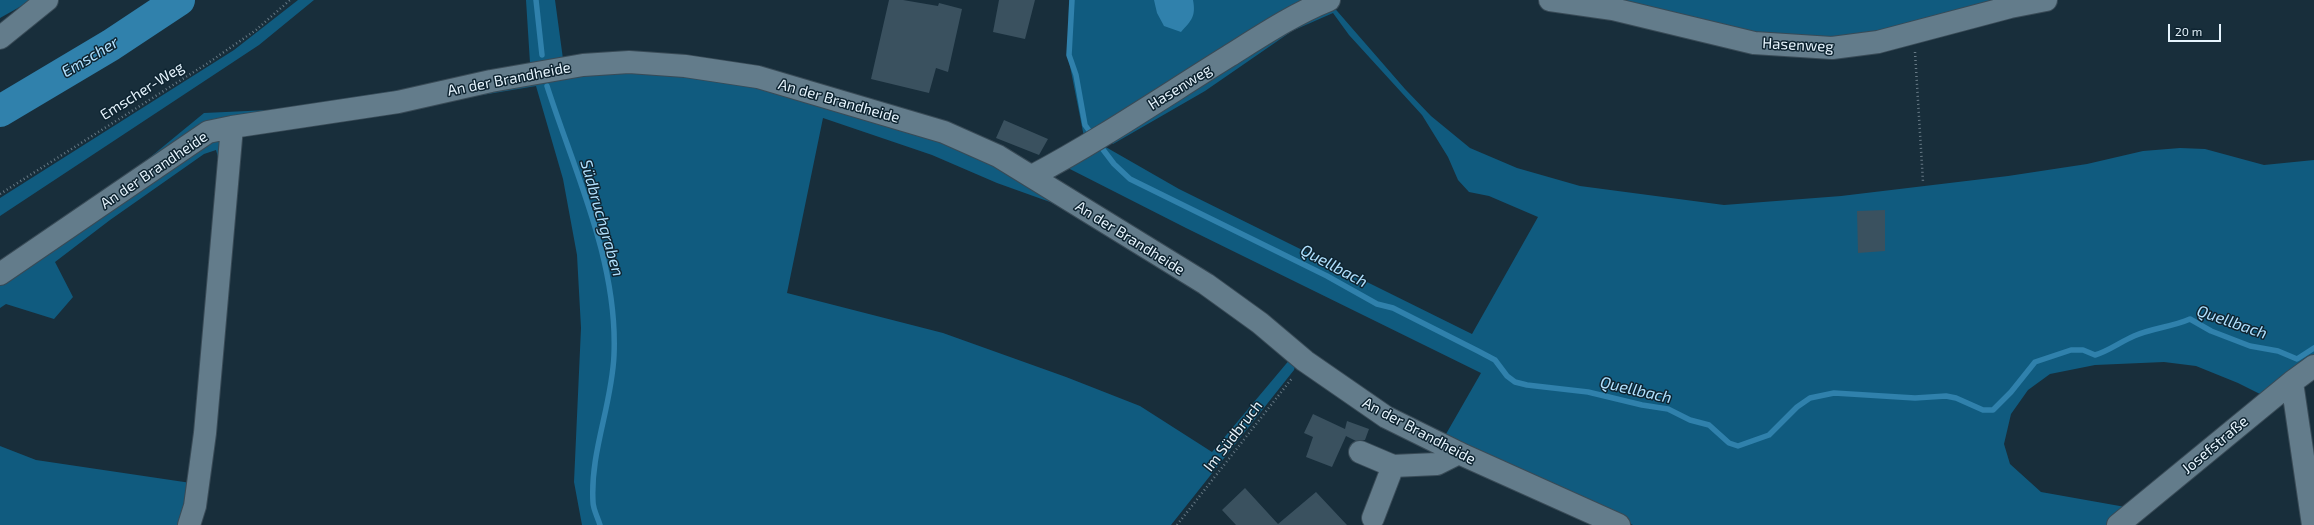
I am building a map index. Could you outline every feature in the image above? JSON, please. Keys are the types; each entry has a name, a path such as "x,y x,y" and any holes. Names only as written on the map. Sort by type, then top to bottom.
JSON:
{"street":[{"path":"0,38 47,0"},
{"name":"Hasenweg","path":"1032,176 1064,159 1310,8 1329,0"},
{"name":"Hasenweg","path":"1550,0 1613,9 1754,43 1832,48 1878,42 2010,7 2046,0"},
{"name":"An der Brandheide","path":"0,274 208,132 232,126 398,102 537,72 583,65 629,62 685,66 758,77 944,132 998,156 1206,284 1260,323 1305,361 1386,417 1459,453 1619,525"},
{"path":"189,525 195,506 205,433 232,126"},
{"name":"Josefstraße","path":"2118,525 2292,382 2314,366"},
{"path":"2292,382 2313,525"},
{"path":"1360,452 1394,466 1437,464 1459,453"},
{"path":"1373,518 1394,466"}],"path":[{"name":"Emscher-Weg","path":"0,194 208,63 256,30 290,0"},
{"path":"1914,32 1923,182"},
{"name":"Im Südbruch","path":"1177,525 1305,361"}],"shaded area":[{"path":"0,0 32,0 0,18"},
{"path":"298,0 314,0 259,45 0,216 0,198 234,50"},
{"path":"526,0 555,0 563,59 689,62 201,128 16,251 148,159 204,113 269,110 426,86 530,63"},
{"path":"1069,0 1311,0 1084,137 1068,56"},
{"path":"1154,0 1193,0 1194,10 1192,18 1181,32 1164,26 1157,13"},
{"path":"1592,0 2026,0 1893,34 1790,42"},
{"path":"1331,4 1405,89 1431,116 1470,148 1517,168 1580,186 1724,205 1841,196 2008,176 2087,164 2143,151 2180,148 2205,149 2264,165 2314,160 2314,361 2260,394 2238,383 2196,366 2164,362 2095,365 2050,374 2028,390 2011,414 2004,444 2010,464 2041,492 2131,508 2110,525 1633,525 1442,441 1481,373 1186,228 1062,165 1090,138 1179,189 1472,334 1538,217 1489,196 1469,192 1458,180 1448,157 1422,115 1349,35 1333,13 1292,31 1205,91 1113,144 1105,136"},
{"path":"614,68 668,68 769,85 920,130 961,144 1008,168 1040,187 1234,308 1291,353 1296,362 1294,370 1171,525 582,525 574,482 581,328 577,255 563,179 536,86 242,135 252,129 460,95 557,72","holes":["823,118 932,155 997,183 1050,202 1111,234 1229,308 1276,343 1291,358 1212,452 1140,406 1066,377 943,333 787,293"]},
{"path":"212,140 222,141 194,525 0,525 0,446 36,460 191,483 218,157 216,150 204,154 110,220 55,262 73,297 54,319 6,304 0,308 0,282"}],"building":[{"path":"889,0 903,0 938,6 939,3 962,9 948,72 936,68 929,93 871,79"},
{"path":"999,0 1035,0 1025,39 993,32"},
{"path":"1004,120 1048,139 1039,155 996,138"},
{"path":"1885,210 1885,251 1858,253 1857,211"},
{"path":"1313,414 1345,429 1347,421 1369,429 1365,440 1356,441 1346,436 1332,467 1306,457 1313,437 1304,433"},
{"path":"1245,488 1278,524 1316,492 1347,525 1236,525 1222,510"}],"waterway":[{"name":"Emscher","path":"0,111 111,45 179,0"},
{"name":"Südbruchgraben","path":"536,0 542,55"},
{"name":"Quellbach","path":"1072,0 1069,55 1076,75 1085,125 1093,136"},
{"name":"Südbruchgraben","path":"547,86 582,185 602,252 609,286 613,320 614,355 593,483 593,505 600,525"},
{"name":"Quellbach","path":"1098,143 1114,164 1130,179 1327,276 1377,304 1393,308 1478,351 1495,360 1507,376 1515,382 1527,385 1588,392 1642,405 1668,409 1690,420 1709,425 1729,443 1738,446 1769,435 1797,407 1810,398 1834,393 1915,398 1946,396 1956,398 1983,410 1993,410 2011,392 2035,362 2071,350 2083,350 2095,355 2141,333 2190,319 2211,331 2250,346 2278,351 2297,359 2314,348"}]}
